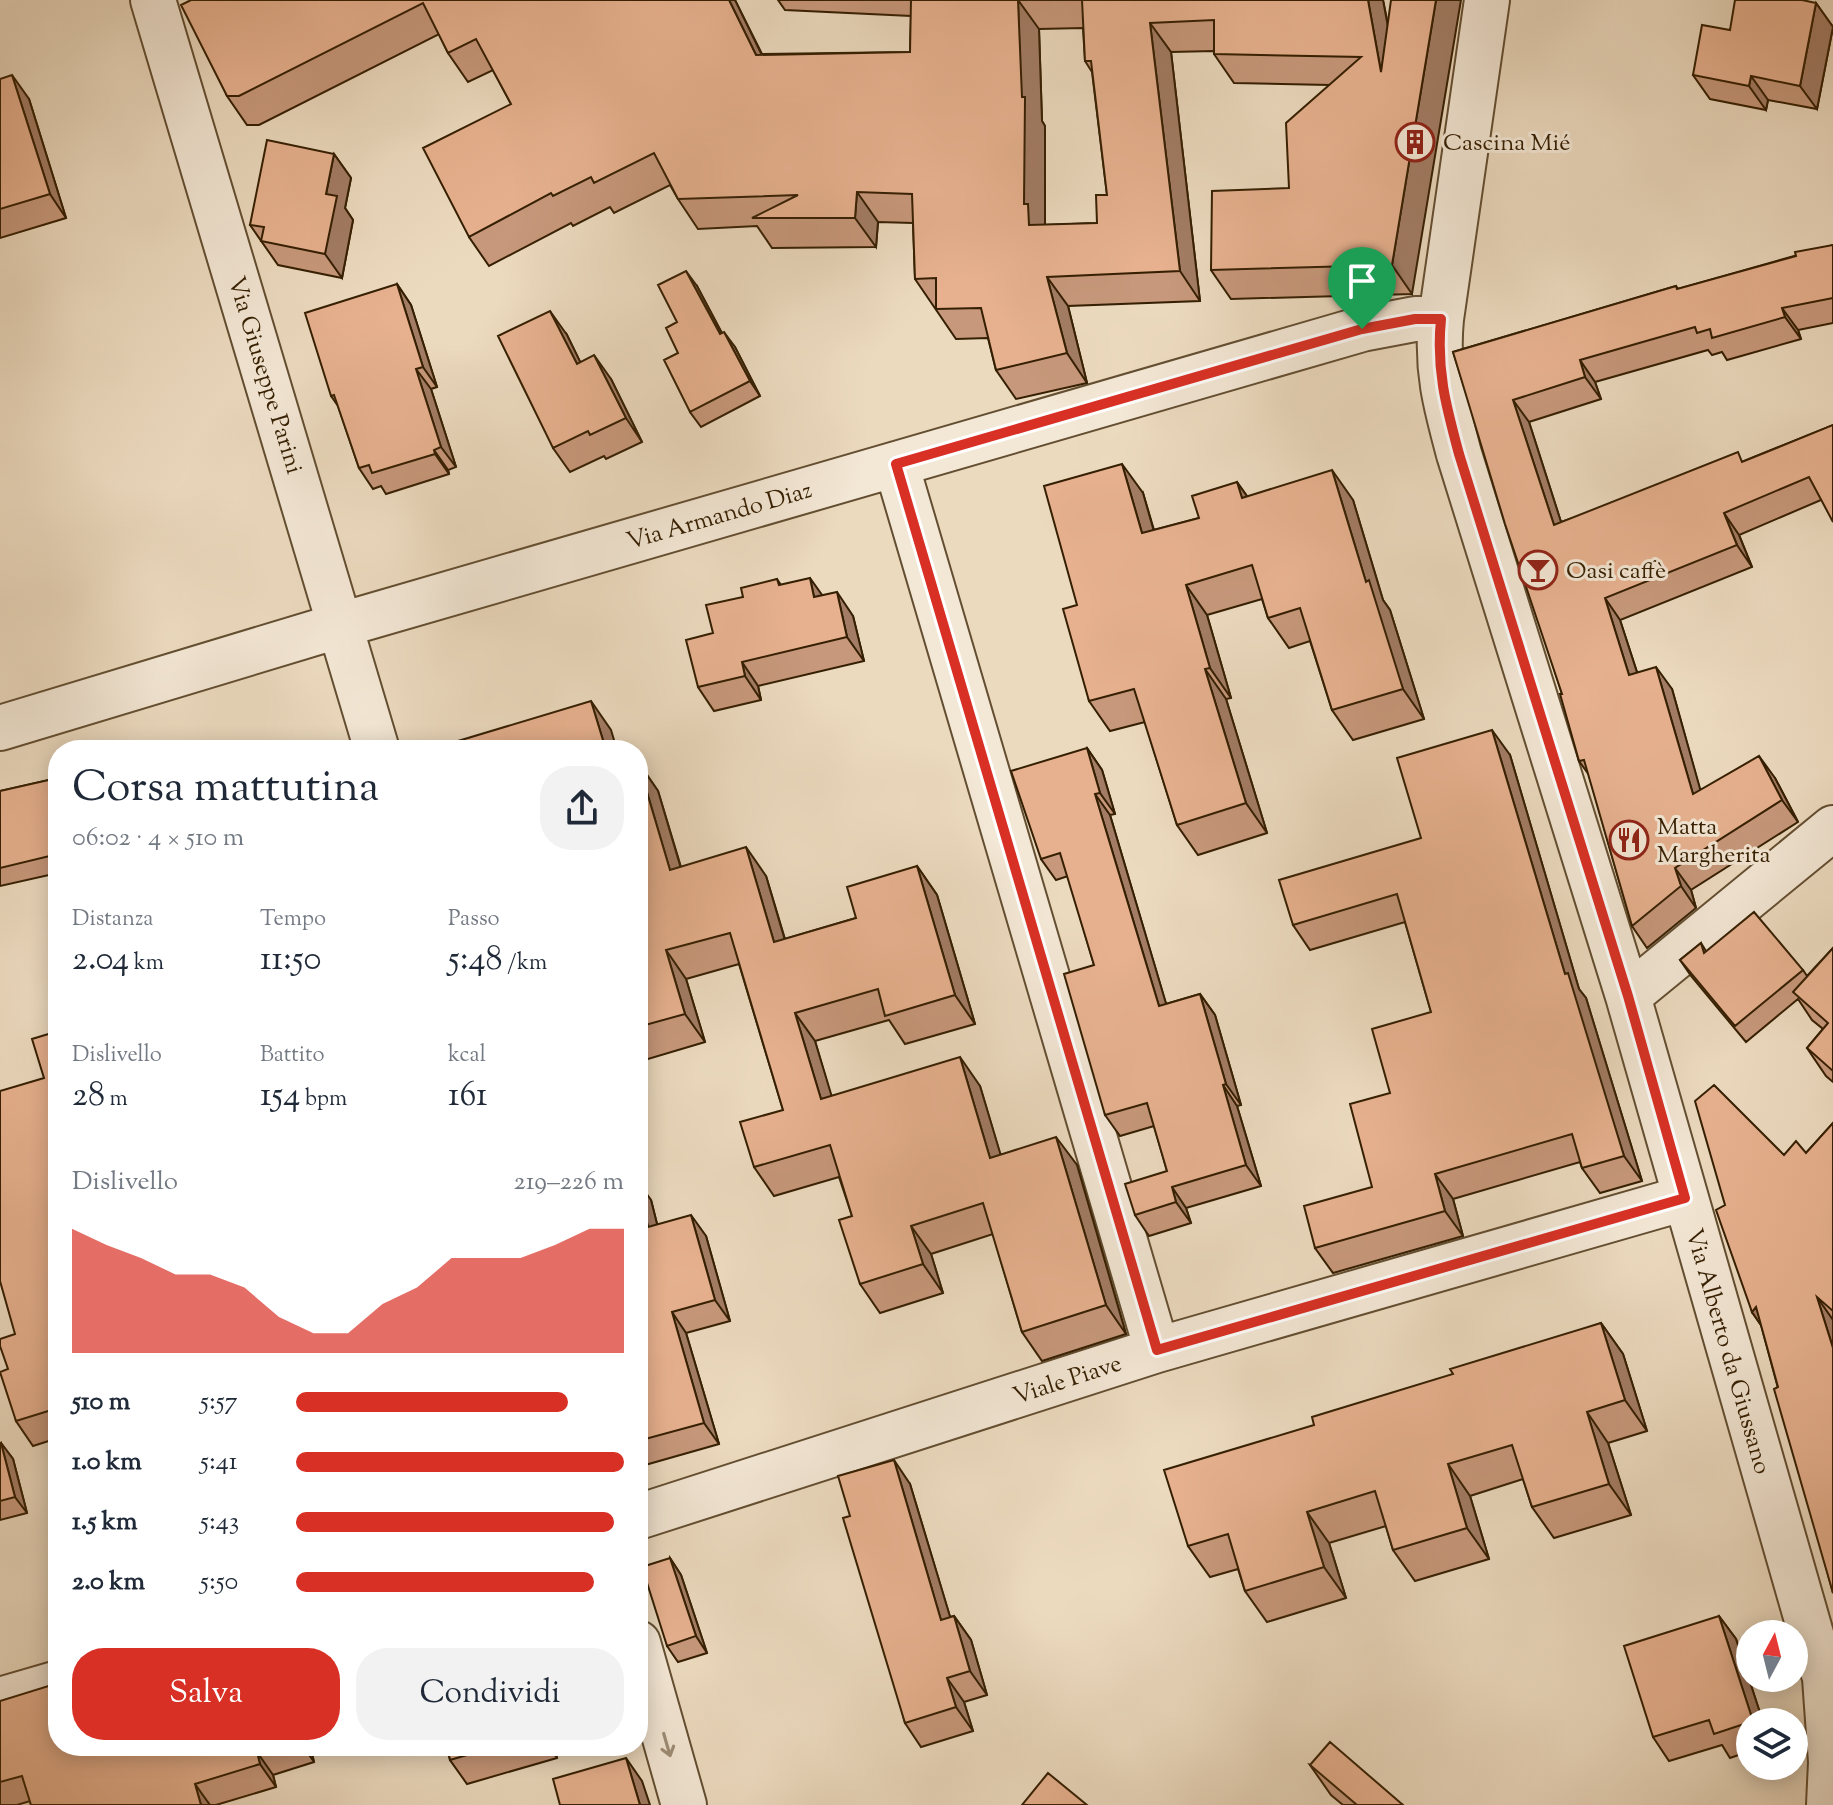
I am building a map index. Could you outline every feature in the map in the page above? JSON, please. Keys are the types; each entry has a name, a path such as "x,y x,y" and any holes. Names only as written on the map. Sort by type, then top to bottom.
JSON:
{"street":[{"name":"Via Giuseppe Parini","path":"153,0 374,740"},
{"name":"Via Alberto da Giussano","path":"1487,0 1441,319 1441,389 1628,996 1829,1689 1829,1805"},
{"name":"Via Armando Diaz","path":"0,728 341,625 1375,326 1415,319 1441,319"},
{"path":"896,464 1157,1350"},
{"path":"1628,996 1833,828"},
{"name":"Viale Piave","path":"648,1514 1157,1350 1685,1198"},
{"path":"648,1678 684,1805"},
{"path":"0,1700 48,1686"}],"building":[{"path":"191,0 729,0 756,55 910,52 911,0 1018,0 1022,97 1025,97 1024,204 1028,204 1029,225 1097,223 1096,195 1107,195 1091,61 1085,61 1082,0 1368,0 1381,72 1391,0 1436,0 1392,265 1211,270 1212,191 1289,188 1286,123 1361,57 1214,54 1214,20 1150,23 1180,271 1047,277 1067,353 996,370 981,308 936,309 936,278 915,279 912,194 857,192 855,218 752,218 798,195 678,199 654,153 594,183 591,177 553,196 551,193 469,237 423,148 511,104 476,39 448,53 423,3 239,96 227,96 181,5"},
{"path":"1735,0 1802,0 1816,3 1800,86 1751,76 1749,86 1693,75 1702,25 1730,30"},
{"path":"12,75 50,194 0,209 0,79"},
{"path":"267,140 334,154 326,194 337,196 325,254 261,241 264,227 250,225"},
{"path":"1833,245 1833,298 1782,308 1785,317 1712,338 1710,329 1697,333 1695,327 1580,360 1585,377 1513,400 1554,525 1738,452 1742,462 1833,425 1833,522 1809,477 1724,513 1737,545 1605,598 1629,675 1656,667 1693,794 1759,756 1782,800 1675,868 1681,886 1632,926 1584,760 1579,761 1562,694 1505,524 1453,352 1676,286 1677,289 1796,256 1795,252"},
{"path":"686,271 750,381 690,412 664,360 678,353 666,328 677,322 658,285"},
{"path":"397,284 423,367 416,369 441,447 434,450 435,454 372,473 369,465 359,468 334,395 331,396 305,313"},
{"path":"550,311 577,364 594,355 626,418 590,435 588,431 553,448 498,336"},
{"path":"1122,464 1142,533 1199,518 1192,496 1237,482 1242,498 1332,470 1403,689 1332,710 1300,608 1268,618 1252,565 1186,585 1210,668 1205,669 1246,803 1177,825 1134,689 1089,701 1063,609 1077,605 1044,486"},
{"path":"810,578 814,597 837,592 847,637 742,662 745,676 698,687 686,640 713,633 706,605 743,597 741,588 777,579 779,585"},
{"path":"591,701 603,740 461,740"},
{"path":"1492,730 1565,974 1568,973 1624,1156 1582,1168 1572,1134 1435,1174 1445,1211 1315,1248 1304,1206 1372,1187 1350,1104 1390,1093 1372,1029 1431,1012 1397,894 1293,925 1279,880 1421,838 1397,758"},
{"path":"1087,748 1100,793 1095,794 1159,1006 1200,994 1246,1165 1172,1187 1176,1202 1135,1215 1125,1184 1167,1171 1147,1103 1105,1115 1064,974 1094,965 1060,853 1041,859 1011,771"},
{"path":"48,780 48,856 0,868 0,791"},
{"path":"648,796 670,870 746,847 774,942 856,918 847,887 917,866 955,995 885,1016 878,989 795,1013 821,1099 960,1057 990,1158 1056,1137 1106,1305 1022,1332 983,1203 911,1226 923,1264 860,1284 839,1220 852,1216 830,1145 754,1167 740,1122 783,1110 730,933 666,950 685,1014 648,1024"},
{"path":"1754,912 1803,970 1735,1026 1680,960 1701,943 1704,953"},
{"path":"1833,948 1833,1071 1807,1048 1828,1023 1793,992"},
{"path":"48,1034 48,1411 16,1421 0,1372 8,1369 0,1339 15,1334 0,1281 0,1091 44,1078 32,1039"},
{"path":"1714,1085 1784,1155 1796,1141 1806,1153 1833,1123 1833,1311 1817,1297 1833,1348 1833,1593 1774,1389 1778,1387 1756,1307 1752,1312 1716,1210 1725,1205 1695,1101"},
{"path":"691,1215 715,1300 672,1312 704,1423 648,1438 648,1227"},
{"path":"1601,1323 1625,1400 1587,1412 1609,1484 1532,1507 1512,1445 1448,1464 1467,1528 1393,1550 1375,1491 1307,1512 1324,1567 1245,1591 1228,1534 1188,1546 1164,1470 1314,1425 1312,1417 1453,1374 1450,1369"},
{"path":"0,1444 15,1497 0,1501"},
{"path":"894,1460 941,1620 954,1616 970,1671 947,1678 956,1707 905,1723 843,1518 850,1516 838,1476"},
{"path":"670,1558 696,1636 667,1646 648,1586 648,1565"},
{"path":"1719,1616 1736,1668 1736,1692 1744,1692 1749,1708 1736,1708 1736,1727 1714,1734 1709,1720 1653,1737 1624,1646"},
{"path":"48,1686 48,1756 258,1756 260,1764 195,1784 201,1805 31,1805 22,1776 0,1782 0,1701"},
{"path":"1330,1742 1403,1805 1357,1805 1310,1765"},
{"path":"626,1758 640,1805 560,1805 553,1779"},
{"path":"1048,1773 1087,1805 1022,1805"}],"place":[{"name":"Cascina Mié","path":"1415,142"},
{"name":"Oasi caffè","path":"1538,570"},
{"name":"Matta Margherita","path":"1629,840"}],"route":[{"path":"1441,319 1441,389 1459,454 1628,996 1685,1198 1157,1350 896,464 1362,329 1387,322 1441,319"}]}
